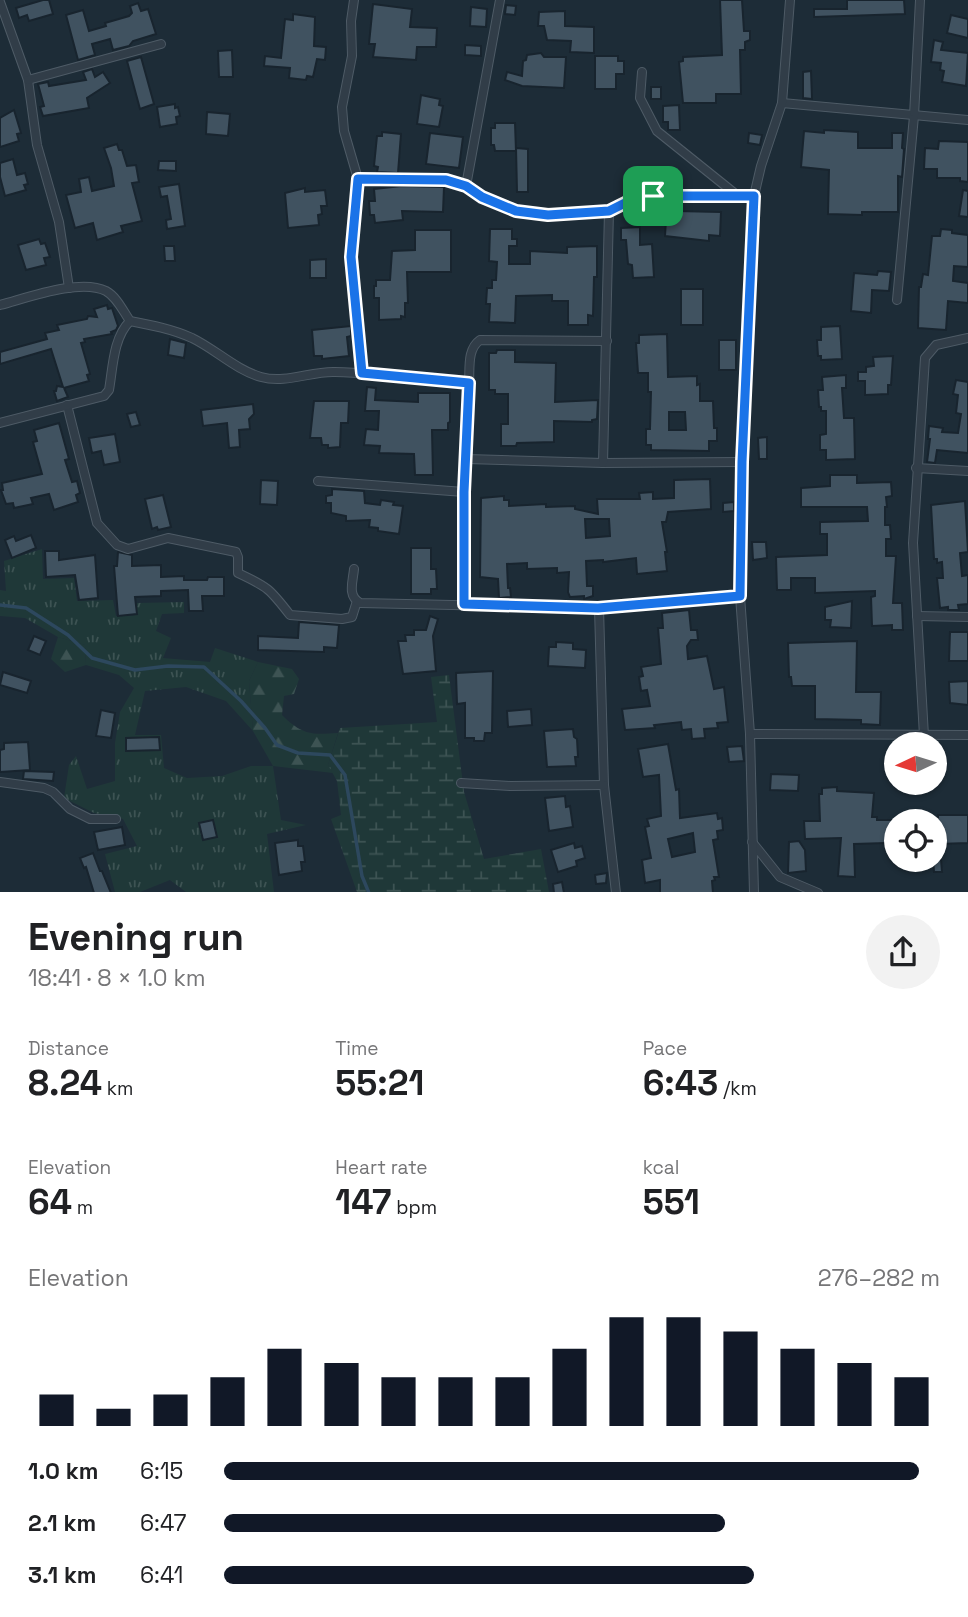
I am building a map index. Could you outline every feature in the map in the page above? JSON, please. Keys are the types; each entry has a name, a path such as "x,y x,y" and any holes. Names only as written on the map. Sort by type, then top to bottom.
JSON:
{"street":[{"path":"354,0 351,21 352,56 342,107 344,131 358,179 351,257 362,373"},
{"path":"466,186 500,0"},
{"path":"754,892 750,734 740,596 742,462 754,196 782,103 790,0"},
{"path":"897,300 915,116 920,0"},
{"path":"0,2 28,80 37,145 59,222 69,288"},
{"path":"28,80 161,44"},
{"path":"642,72 640,98 657,131 738,196"},
{"path":"782,103 968,120"},
{"path":"358,179 446,180 466,186 482,197 516,211 548,215 609,211 627,202 653,196 754,196"},
{"path":"603,463 609,211"},
{"path":"0,305 69,288 98,288 113,296 130,321 166,328 192,338 263,378 295,378 332,372 469,383"},
{"path":"0,424 101,398 107,393 117,341 130,321"},
{"path":"924,732 913,543 925,358 936,345 968,338"},
{"path":"464,604 464,492 469,383 474,344 481,340 607,341"},
{"path":"67,405 97,523 117,545 128,549 168,538 236,552 238,573 261,583 273,593 290,615 342,619 352,617 357,601"},
{"path":"467,459 603,463 742,462"},
{"path":"916,468 968,471"},
{"path":"318,481 464,492"},
{"path":"354,569 351,593 357,601"},
{"path":"357,601 598,608 740,596"},
{"path":"598,608 604,785 616,892"},
{"path":"917,616 968,617"},
{"path":"750,734 884,736"},
{"path":"947,735 968,735"},
{"path":"0,782 44,788 53,792 70,809 90,819 116,818"},
{"path":"461,783 510,786 604,785"},
{"path":"752,842 780,877 818,892"}],"green space":[{"path":"42,549 43,579 74,578 77,601 113,600 116,616 137,615 137,603 184,602 184,613 162,614 156,631 171,638 163,658 210,662 215,648 258,662 249,681 253,731 226,701 186,687 145,691 135,735 161,735 164,768 187,778 222,776 251,766 273,766 281,820 306,825 267,834 274,892 186,892 170,880 140,892 115,892 105,854 137,846 123,819 94,813 64,798 69,765 76,756 87,789 115,781 115,743 120,712 134,688 119,675 86,665 85,645 58,637 25,618 0,616 0,590 6,591 4,561"},
{"path":"58,637 85,645 86,665 65,672 51,659"},
{"path":"258,662 292,669 299,679 294,694 284,696 282,715 289,722 308,732 338,733 328,765 333,773 273,766 253,731 249,681"},
{"path":"449,675 464,792 484,859 541,849 549,892 357,892 331,819 341,815 337,781 328,765 340,728 437,722 431,677"}],"building":[{"path":"49,0 53,14 29,21 27,15 19,18 16,8"},
{"path":"720,0 742,0 744,31 750,31 750,40 745,42 745,50 740,50 741,94 716,94 716,103 683,103 679,62 683,61 683,57 722,55"},
{"path":"847,0 904,0 905,14 814,17 814,9 847,9"},
{"path":"138,3 141,11 148,9 156,34 113,50 110,39 92,44 95,55 78,60 66,15 83,10 89,31 129,16 132,13 130,6"},
{"path":"373,4 412,9 410,27 437,28 436,47 417,47 416,60 373,57 375,44 369,44"},
{"path":"506,5 516,6 515,15 505,14"},
{"path":"471,7 487,9 486,27 470,26"},
{"path":"565,11 565,26 594,27 594,53 570,52 571,41 547,40 544,26 538,26 539,12"},
{"path":"293,14 315,17 314,46 326,47 325,60 317,59 313,77 307,76 306,80 289,78 290,68 264,66 265,56 281,58 285,19 293,20"},
{"path":"951,15 968,19 968,38 947,33"},
{"path":"934,40 943,42 941,50 968,53 966,86 942,82 944,71 940,70 941,63 931,62"},
{"path":"465,45 481,46 481,56 465,55"},
{"path":"232,50 233,77 219,77 218,51"},
{"path":"541,53 544,57 566,57 564,88 522,86 505,80 507,72 522,76 523,61 527,55"},
{"path":"595,56 618,56 618,61 624,61 624,74 616,74 616,89 595,89"},
{"path":"141,57 154,104 140,109 127,61"},
{"path":"92,69 95,77 103,72 110,83 87,98 89,108 43,116 40,107 44,106 38,84 48,82 49,86 86,80 83,72"},
{"path":"811,71 812,99 803,98 803,72"},
{"path":"651,87 661,87 661,99 651,99"},
{"path":"421,95 440,99 439,105 443,106 439,127 417,124"},
{"path":"175,104 180,116 176,117 177,124 160,127 157,107"},
{"path":"679,105 680,130 668,130 668,122 663,122 663,106"},
{"path":"14,110 21,133 17,134 19,141 0,147 0,118"},
{"path":"207,112 230,114 228,136 206,134"},
{"path":"495,123 515,123 516,151 495,151 494,145 491,145 491,128 495,128"},
{"path":"824,130 858,132 858,148 892,148 892,133 903,133 902,177 898,176 898,212 828,214 829,170 801,167 804,131 824,133"},
{"path":"382,132 401,134 398,173 377,172 378,167 374,166 377,136 382,136"},
{"path":"430,133 463,137 459,168 426,164"},
{"path":"749,133 762,135 760,145 748,143"},
{"path":"939,141 968,142 968,182 960,181 960,178 937,178 937,169 924,169 925,148 938,149"},
{"path":"117,144 127,166 136,165 139,182 132,183 142,221 121,226 123,232 97,240 93,223 75,228 66,195 81,192 79,179 89,177 92,191 114,186 104,148"},
{"path":"516,148 528,149 528,192 517,192"},
{"path":"13,159 17,175 25,173 28,184 24,185 26,190 5,196 0,163"},
{"path":"159,161 176,161 176,171 158,170"},
{"path":"179,184 185,226 167,229 166,220 171,219 167,196 161,197 159,187"},
{"path":"402,186 444,187 443,212 402,211 403,220 375,223 374,215 370,215 369,201 375,201 374,189"},
{"path":"305,188 305,192 325,190 327,206 321,206 319,225 288,228 285,193"},
{"path":"963,190 968,191 968,217 959,216"},
{"path":"667,203 678,203 677,211 721,212 720,236 709,235 709,241 665,236"},
{"path":"640,227 640,245 652,244 654,277 633,278 632,265 628,264 626,240 621,240 621,228"},
{"path":"490,229 512,229 512,239 517,239 517,246 509,246 509,264 530,264 530,251 567,253 567,247 597,246 593,316 588,315 588,325 568,325 568,301 552,301 552,295 516,296 515,323 489,322 487,288 492,288 492,280 496,280 497,262 489,261"},
{"path":"941,229 968,235 968,267 954,266 953,281 968,283 968,303 948,301 946,330 918,328 919,287 923,274 928,275 932,236 940,236"},
{"path":"415,230 451,230 451,272 407,272 408,303 405,303 405,317 379,320 379,298 374,298 376,280 390,280 392,251 415,250"},
{"path":"39,239 41,244 45,243 50,257 44,258 46,265 26,270 18,245"},
{"path":"164,246 174,246 175,261 165,261"},
{"path":"326,259 326,278 310,278 310,260"},
{"path":"878,271 891,272 889,291 872,290 871,313 851,311 854,273 877,275"},
{"path":"681,289 703,289 703,325 681,325"},
{"path":"107,305 108,309 112,308 118,326 112,334 84,339 85,342 81,343 90,374 87,375 89,381 64,388 68,397 57,401 54,391 57,386 63,387 51,349 0,364 0,352 47,339 45,333 59,330 57,325 87,319 88,316 97,317 94,309"},
{"path":"351,326 351,336 347,337 349,356 322,359 322,356 314,356 312,330"},
{"path":"840,326 842,359 821,360 821,356 818,356 817,340 821,340 821,327"},
{"path":"667,334 668,377 697,376 700,401 713,401 717,441 709,441 709,451 651,450 651,445 646,445 646,429 650,429 651,392 648,392 648,373 638,373 636,343 639,343 639,335","holes":["669,412 685,412 686,430 669,430"]},
{"path":"170,339 186,343 184,358 168,355"},
{"path":"719,340 736,340 736,370 719,370"},
{"path":"497,350 515,350 515,362 556,363 555,402 598,400 597,419 592,422 554,421 554,442 501,446 501,424 508,424 508,394 495,394 495,390 489,390 489,353 496,353"},
{"path":"893,356 888,394 865,395 865,381 858,381 858,372 866,372 866,367 874,366 873,357"},
{"path":"846,375 846,388 842,388 844,418 854,418 855,459 826,460 826,450 820,450 820,435 826,434 826,411 821,411 819,407 818,390 823,390 822,377"},
{"path":"956,380 968,382 968,453 937,450 935,463 927,462 929,426 943,428 942,432 958,433 961,414 956,413 958,395 953,394"},
{"path":"367,387 376,388 375,400 418,402 418,393 450,393 448,430 432,430 433,475 415,475 414,454 379,453 380,446 364,445 366,429 378,430 379,411 365,411"},
{"path":"314,401 349,401 348,423 341,423 340,447 328,448 328,445 322,445 321,438 310,438"},
{"path":"253,404 254,414 249,419 250,429 239,430 240,447 229,448 227,423 203,426 201,410"},
{"path":"136,412 140,425 131,427 127,414"},
{"path":"59,423 69,459 65,460 72,482 77,481 80,493 76,495 78,502 54,510 49,494 31,498 33,504 14,508 13,503 6,504 1,490 2,483 42,474 33,442 37,441 34,430"},
{"path":"115,434 120,462 104,465 101,451 92,453 89,438"},
{"path":"767,437 767,459 759,459 758,438"},
{"path":"830,475 857,475 857,483 891,482 892,496 886,497 885,507 885,525 890,525 891,539 886,539 886,556 896,556 893,603 902,603 903,630 892,630 892,625 872,626 871,597 875,596 875,591 815,593 815,578 791,578 791,590 777,590 776,557 827,555 827,534 820,534 820,522 868,521 867,507 801,507 801,488 830,486"},
{"path":"710,479 711,509 668,512 666,522 662,522 667,571 637,574 636,558 586,561 587,586 593,586 593,596 584,599 584,596 570,597 569,572 557,573 557,568 527,569 527,563 507,564 511,597 499,598 498,579 480,577 481,498 504,496 504,500 509,500 509,506 575,506 575,509 598,514 597,499 640,499 639,493 653,492 653,499 674,498 674,480","holes":["585,519 609,519 610,536 586,538"]},
{"path":"261,480 278,481 277,505 260,504"},
{"path":"332,489 364,491 365,503 380,505 381,500 403,506 399,534 369,527 370,520 346,521 346,516 331,513 331,503 326,503 326,496 332,495"},
{"path":"163,495 171,527 152,529 145,499"},
{"path":"965,501 968,552 960,553 962,576 968,575 968,604 958,605 959,610 948,610 948,607 940,608 937,578 943,578 942,562 937,563 937,559 934,559 931,505"},
{"path":"734,502 734,511 723,512 723,503"},
{"path":"31,535 36,548 12,558 5,540 14,536 16,541"},
{"path":"752,542 766,542 767,558 753,560"},
{"path":"411,548 431,548 431,569 436,569 437,589 431,589 431,594 411,594"},
{"path":"45,551 59,551 59,560 95,555 98,598 79,600 75,575 46,577"},
{"path":"118,552 132,555 132,566 161,565 161,577 184,576 184,580 207,580 208,577 224,577 224,596 202,596 203,611 189,611 188,590 161,591 161,596 135,597 137,614 118,616 114,566 117,566"},
{"path":"852,601 851,628 830,627 831,620 825,620 825,607"},
{"path":"689,610 691,630 697,630 698,640 691,640 687,646 688,659 707,656 714,689 724,687 728,722 717,723 718,728 704,729 705,738 692,739 691,729 682,730 681,722 654,725 655,728 625,730 622,709 650,706 647,690 641,691 639,677 643,676 641,667 661,664 658,628 663,628 662,613"},
{"path":"430,616 438,619 433,636 436,671 403,674 398,641 406,641 405,635 414,635 414,630 426,630"},
{"path":"299,622 339,625 337,648 324,647 324,652 258,650 258,636 298,638"},
{"path":"950,632 968,632 968,661 949,661"},
{"path":"34,636 46,641 40,655 28,650"},
{"path":"857,641 856,692 881,692 880,725 861,724 861,720 815,719 815,686 792,686 789,677 788,643"},
{"path":"556,642 573,643 573,649 586,650 585,668 548,666 549,647 556,647"},
{"path":"493,671 492,733 485,733 484,741 465,738 465,703 457,704 456,673"},
{"path":"3,672 31,681 27,693 0,685"},
{"path":"968,681 968,705 950,703 949,682"},
{"path":"531,709 532,725 508,727 507,711"},
{"path":"101,710 115,713 111,738 96,736"},
{"path":"573,729 577,739 576,766 547,767 544,731"},
{"path":"159,737 160,750 126,751 126,738"},
{"path":"28,742 30,770 0,772 0,750 4,749 4,743"},
{"path":"668,744 676,790 679,789 680,818 717,813 718,819 722,818 723,830 717,831 718,839 713,840 719,877 714,877 715,880 712,881 713,892 660,892 660,880 645,883 642,860 651,858 645,827 649,826 647,819 661,816 659,775 643,777 638,749","holes":["693,833 695,852 672,857 668,839"]},
{"path":"742,746 744,761 729,762 727,747"},
{"path":"24,771 54,772 53,781 23,779"},
{"path":"771,774 799,775 798,791 770,790"},
{"path":"837,787 837,791 874,793 872,817 884,820 884,843 854,844 855,877 838,876 841,838 805,839 804,821 820,821 819,794 822,794 822,788"},
{"path":"565,796 566,807 570,806 573,827 549,831 545,798"},
{"path":"947,815 968,815 968,843 947,844"},
{"path":"213,820 217,837 203,840 199,823"},
{"path":"122,827 125,845 98,850 94,832"},
{"path":"298,840 298,846 303,846 305,862 301,862 302,871 279,875 275,843"},
{"path":"799,841 805,850 806,871 788,873 789,842"},
{"path":"574,843 575,848 582,846 585,858 576,861 577,866 558,872 551,850"},
{"path":"93,853 111,892 94,892 86,867 84,868 80,858"},
{"path":"607,873 606,883 596,884 595,875"},
{"path":"562,882 564,892 554,892 553,884"}],"waterway":[{"path":"0,605 26,608 68,635 92,658 135,670 168,666 204,667 241,701 277,745 298,753 330,755 345,775 362,876 369,892"}],"route":[{"path":"358,179 446,180 466,186 482,197 516,211 548,215 609,211 627,202 653,196 754,196 742,462 740,596 598,608 464,604 464,492 469,383 362,373 351,279 353,214 358,179"}]}
